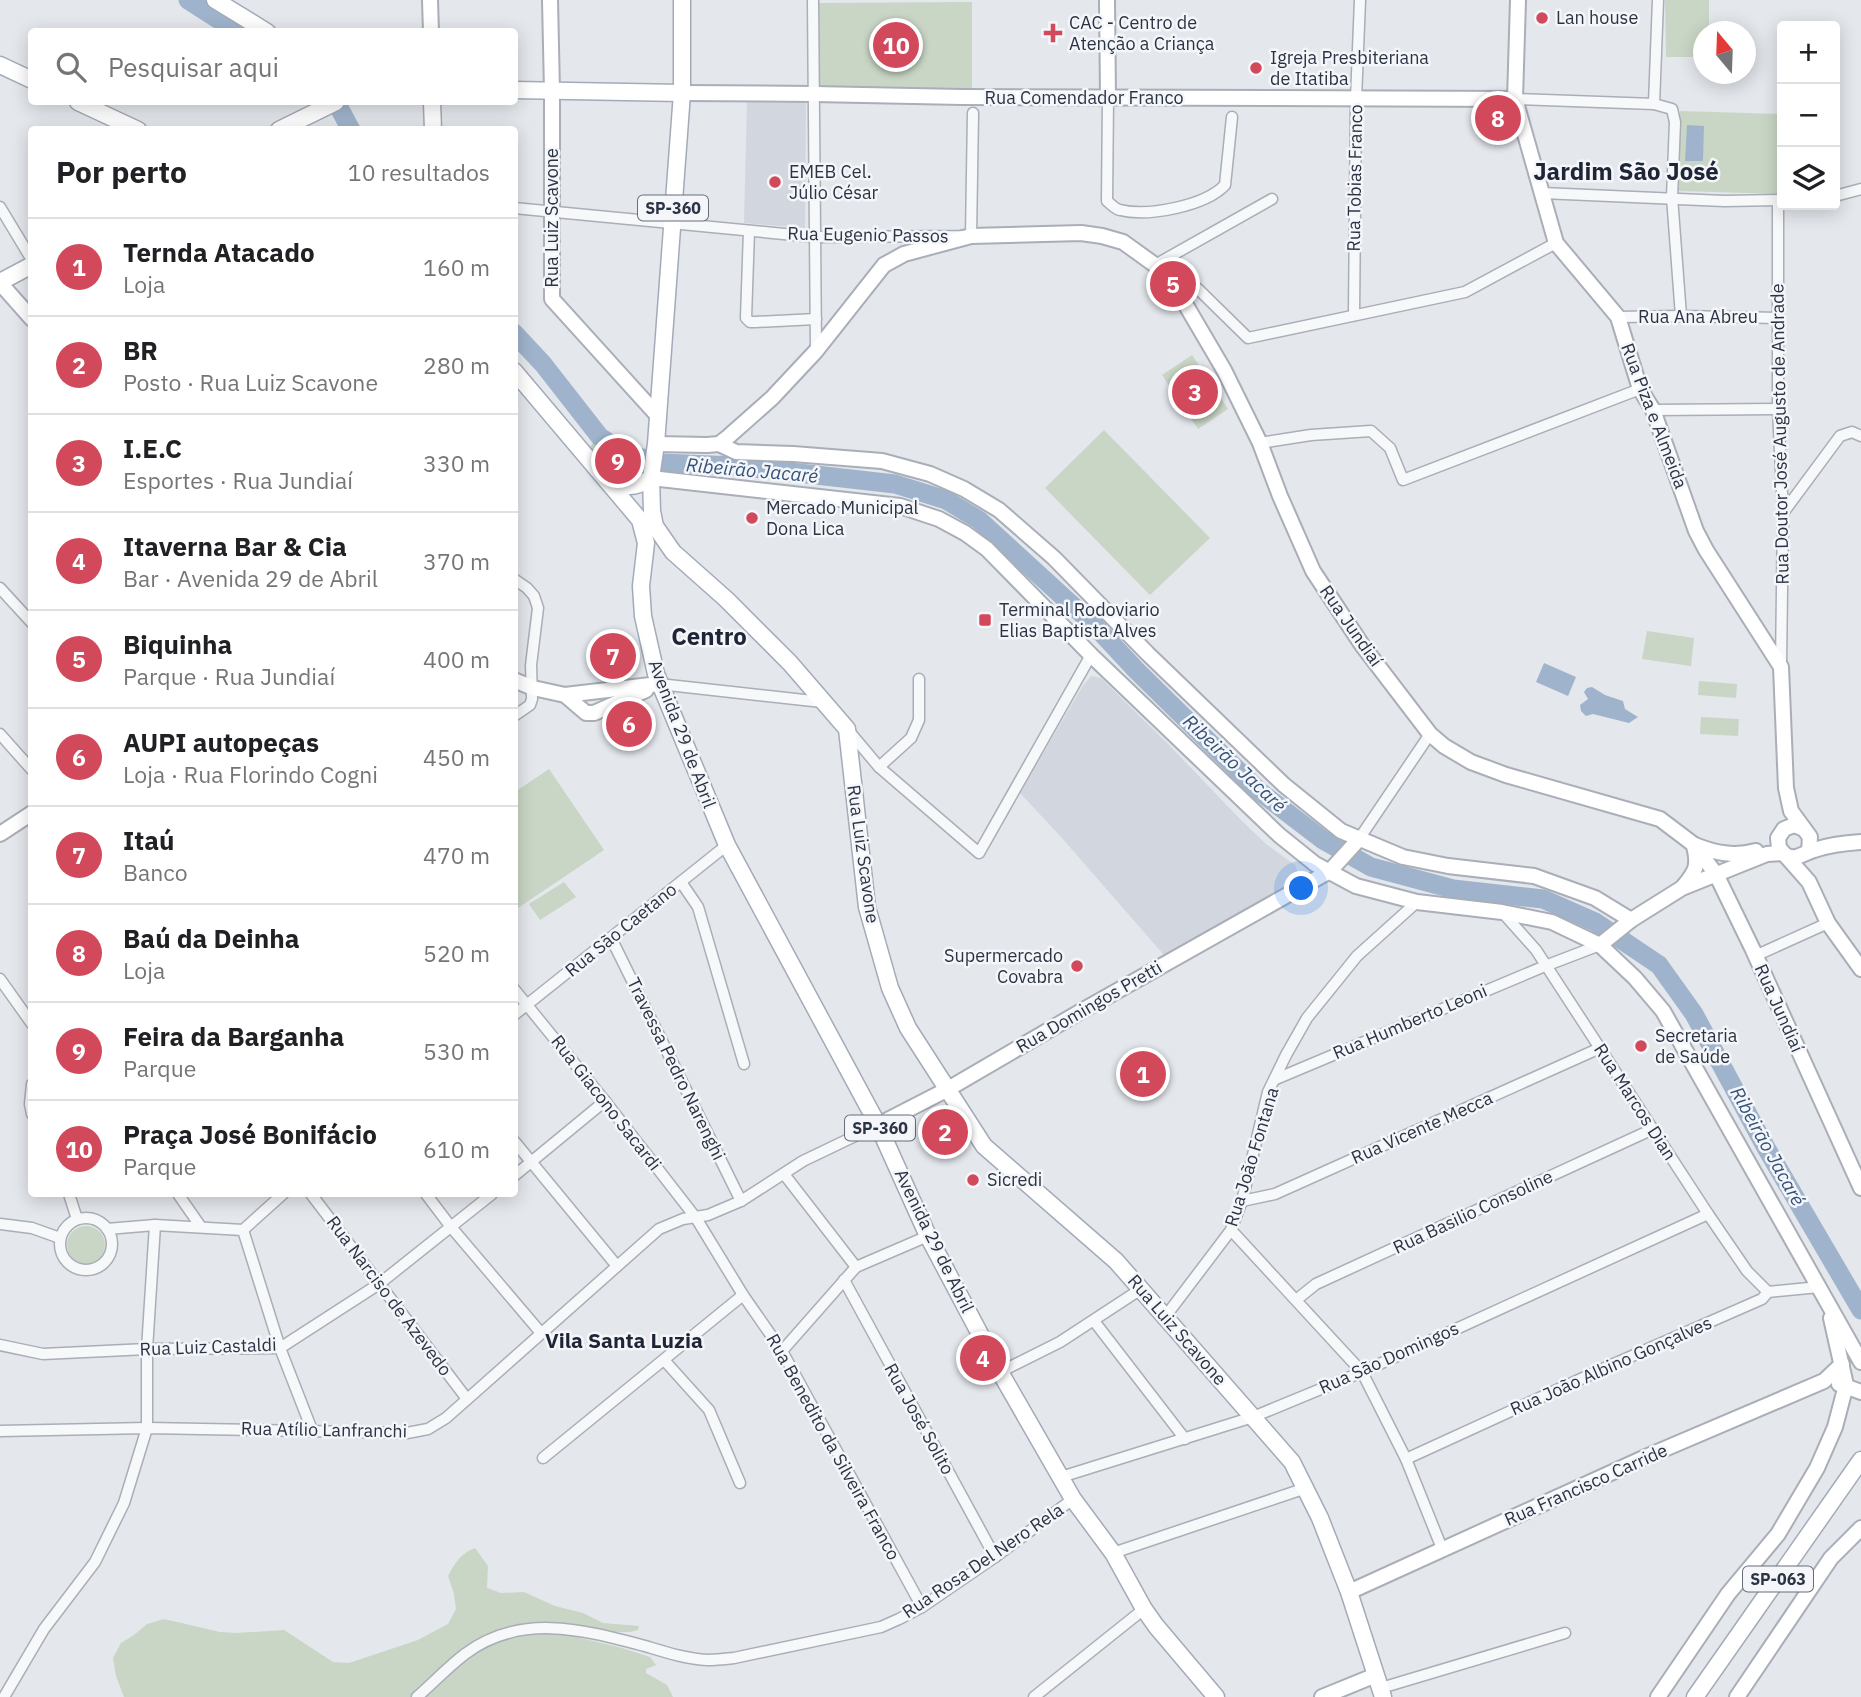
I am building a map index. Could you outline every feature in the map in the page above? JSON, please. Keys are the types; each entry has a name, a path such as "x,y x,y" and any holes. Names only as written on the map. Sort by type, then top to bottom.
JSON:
{"main road":[{"path":"215,0 260,28"},
{"path":"430,0 431,28"},
{"name":"Rua Luiz Scavone","path":"550,0 552,299 658,416"},
{"name":"SP-360","path":"682,0 682,93 658,416 651,475 655,526 673,552 735,608 789,663 847,729"},
{"path":"1107,0 1108,97"},
{"name":"Rua Piza e Almeida","path":"1518,0 1515,99 1556,243 1618,317 1640,389 1653,410 1696,531 1781,667"},
{"path":"0,65 28,78"},
{"name":"Rua Comendador Franco","path":"518,90 974,97 1515,99"},
{"path":"84,105 129,126"},
{"path":"287,126 328,105"},
{"path":"432,105 433,126"},
{"name":"Rua Jundiaí","path":"719,444 772,398 816,351 884,265 904,254 971,236 1080,233 1123,242 1155,265 1180,295 1224,370 1260,443 1313,571 1362,645 1430,734 1471,762 1506,775 1660,819 1693,844 1716,874 1861,1188"},
{"path":"28,266 0,283 28,315"},
{"name":"SP-360","path":"518,376 607,480"},
{"path":"655,447 719,444 736,452 890,462 930,474 982,499 999,510 1054,558 1148,654 1284,785 1356,842 1403,857 1448,866 1534,876 1595,898 1628,923"},
{"path":"607,480 622,486 631,486 639,485 651,475 900,506 939,519 987,549 1091,655 1279,835 1315,864 1332,869 1356,886 1417,902 1502,912 1552,922 1604,941 1663,1011 1861,1362"},
{"name":"Avenida 29 de Abril","path":"607,480 640,520 646,543 641,586 643,616 659,684 727,845 878,1125 928,1236 1000,1372 1073,1499 1113,1553 1144,1609 1216,1697"},
{"path":"645,555 653,550 673,552"},
{"path":"1781,667 1786,788 1781,845 1809,882 1828,923 1861,969"},
{"path":"518,682 565,695 659,684"},
{"path":"565,695 586,713 594,713 659,684"},
{"path":"580,706 582,698 591,692"},
{"name":"Rua Luiz Scavone","path":"847,729 867,907 890,988 908,1028 984,1146 1116,1261 1292,1462 1320,1518 1349,1592 1380,1686"},
{"path":"1786,788 1791,811 1806,831 1810,843 1809,882"},
{"path":"0,834 28,816"},
{"path":"1604,941 1682,888 1767,854 1781,845 1784,829 1794,825 1845,843"},
{"name":"Rua Domingos Pretti","path":"878,1125 948,1089 1332,869 1356,842"},
{"path":"1781,845 1797,858 1845,843 1861,842"},
{"path":"1693,844 1713,852 1743,855 1781,845"},
{"path":"1682,888 1696,866 1693,844"},
{"path":"1658,1697 1728,1594 1779,1534 1818,1468 1835,1427 1846,1385 1826,1301"},
{"name":"Rua Francisco Carride","path":"1349,1592 1648,1456 1824,1381 1842,1364"},
{"path":"1824,1381 1846,1385 1861,1392"},
{"name":"SP-063","path":"1695,1697 1861,1460"},
{"path":"1737,1697 1831,1558 1861,1528"},
{"path":"1322,1697 1380,1686"}],"street":[{"path":"813,0 816,351"},
{"name":"Rua Tobias Franco","path":"1354,315 1356,99 1360,0"},
{"path":"1658,0 1654,104 1672,109 1675,122 1672,197 1681,316"},
{"path":"1108,97 1107,201 1118,210 1164,211 1218,192 1225,185 1232,117"},
{"name":"Rua Comendador Franco","path":"1515,99 1654,104"},
{"path":"971,236 974,113"},
{"path":"1840,195 1861,189"},
{"path":"1542,193 1724,201 1777,200"},
{"path":"1155,265 1272,199"},
{"path":"0,207 28,256"},
{"name":"Rua Eugenio Passos","path":"518,208 815,237 971,236"},
{"name":"Rua Doutor José Augusto de Andrade","path":"1780,210 1778,409 1783,514 1781,667"},
{"path":"749,231 746,318 750,322 816,319"},
{"path":"1168,281 1186,280 1248,338 1465,292 1556,243"},
{"name":"Rua Ana Abreu","path":"1618,317 1778,318"},
{"path":"1260,443 1311,435 1371,431 1390,448 1403,480 1640,389"},
{"path":"1653,410 1778,409"},
{"path":"1783,514 1840,436 1852,432 1861,436"},
{"path":"518,582 534,596 538,608 531,665 533,688 530,705 518,713"},
{"path":"0,588 28,619"},
{"path":"847,729 879,767 979,853 1091,655"},
{"path":"879,767 911,738 919,720 919,679"},
{"path":"659,684 822,702"},
{"path":"0,734 28,766"},
{"name":"Rua Domingos Pretti","path":"1356,842 1430,734"},
{"name":"Rua São Caetano","path":"518,1012 727,845"},
{"path":"681,882 698,907 744,1064"},
{"name":"Rua João Fontana","path":"1165,1317 1231,1230 1242,1201 1268,1092 1307,1018 1357,956 1417,902"},
{"name":"Rua Marcos Dian","path":"1502,912 1536,950 1708,1214 1747,1271 1768,1292"},
{"path":"1755,956 1828,923"},
{"name":"Travessa Pedro Narenghi","path":"611,938 741,1201"},
{"name":"Rua Humberto Leoni","path":"1276,1079 1604,941"},
{"path":"0,979 28,1018"},
{"name":"Rua Giacono Sacardi","path":"518,994 696,1218"},
{"name":"Rua Vicente Mecca","path":"1242,1201 1275,1194 1600,1048"},
{"path":"518,1173 605,1101"},
{"name":"Rua Domingos Pretti","path":"696,1218 741,1201 803,1161 878,1125"},
{"name":"Rua Basilio Consoline","path":"1296,1300 1316,1284 1653,1129"},
{"path":"518,1145 617,1266"},
{"path":"784,1174 856,1267"},
{"path":"70,1197 77,1219"},
{"path":"180,1197 201,1227"},
{"path":"107,1229 155,1225 243,1230 280,1197"},
{"name":"Rua Narciso de Azevedo","path":"312,1197 467,1399"},
{"path":"428,1197 541,1333"},
{"name":"Rua Luiz Castaldi","path":"0,1345 43,1354 147,1349 280,1348 379,1284 488,1197"},
{"name":"Rua São Domingos","path":"1061,1477 1252,1417 1362,1372 1708,1214"},
{"name":"Rua Atílio Lanfranchi","path":"0,1431 147,1428 407,1433 428,1429 446,1418 659,1228 683,1219 696,1218"},
{"name":"Rua Benedito da Silveira Franco","path":"696,1218 743,1295 782,1351 922,1607"},
{"path":"77,1219 94,1219 107,1229 112,1246 110,1254 98,1267 82,1270 66,1262 60,1247 60,1238 69,1224 77,1219"},
{"path":"0,1224 32,1228 60,1238"},
{"path":"4,1697 44,1629 95,1562 124,1503 147,1428 147,1349 155,1225"},
{"path":"243,1230 280,1348 312,1430"},
{"path":"1231,1230 1362,1372 1405,1460 1443,1551"},
{"path":"782,1351 856,1267 928,1236"},
{"name":"Rua José Solito","path":"844,1280 995,1557"},
{"name":"Rua João Albino Gonçalves","path":"1405,1460 1762,1299 1768,1292 1819,1287"},
{"path":"1000,1372 1060,1342 1141,1289"},
{"path":"543,1458 743,1295"},
{"path":"1094,1321 1185,1439"},
{"path":"664,1360 709,1410 740,1483"},
{"path":"1113,1553 1306,1488"},
{"name":"Rua Rosa Del Nero Rela","path":"418,1697 465,1654 499,1636 527,1629 554,1627 591,1632 690,1658 709,1660 748,1655 881,1627 922,1607 1073,1499"},
{"path":"1041,1695 1144,1609"},
{"path":"1380,1686 1565,1633"}],"shaded area":[{"name":"EMEB Cel. Júlio César","path":"747,102 806,103 805,228 744,223"},
{"path":"1091,676 1101,678 1242,821 1266,844 1295,865 1300,879 1164,955 1020,793"}],"green space":[{"path":"1665,0 1709,0 1709,21 1693,21 1693,57 1666,57"},
{"path":"972,2 972,88 819,89 819,3"},
{"path":"1680,111 1777,114 1777,194 1678,191"},
{"path":"1182,261 1193,287 1174,310 1153,280"},
{"path":"1192,355 1228,409 1198,429 1162,375"},
{"path":"1104,430 1210,538 1150,595 1045,488"},
{"path":"594,441 623,459 641,463 641,475 630,479 618,477 590,448"},
{"path":"1647,631 1694,638 1691,666 1642,659"},
{"path":"1699,681 1737,684 1736,698 1698,695"},
{"path":"1701,717 1739,719 1738,736 1700,734"},
{"path":"549,769 604,850 518,908 518,790"},
{"path":"564,882 576,897 540,920 529,904"},
{"path":"86,1226 99,1232 105,1245 99,1258 86,1264 73,1258 67,1245 73,1232"},
{"path":"475,1548 488,1566 487,1588 501,1593 524,1592 603,1623 639,1626 638,1630 630,1632 578,1626 569,1631 577,1637 650,1657 656,1665 646,1669 646,1673 667,1685 673,1697 124,1697 113,1658 121,1643 147,1624 164,1619 220,1632 284,1630 333,1662 349,1663 418,1640 448,1624 456,1609 448,1576 459,1559"}],"water":[{"path":"1687,125 1704,126 1703,161 1685,161"},
{"path":"1544,663 1576,677 1568,696 1536,682"},
{"path":"1592,687 1623,701 1625,709 1638,717 1629,723 1593,714 1586,716 1580,705 1588,699 1584,692"}],"waterway":[{"name":"Ribeirão Jacaré","path":"188,0 232,28"},
{"name":"Ribeirão Jacaré","path":"338,105 349,126"},
{"name":"Ribeirão Jacaré","path":"518,337 543,364 600,437 627,454 660,463 737,466 895,484 946,500 979,520 1095,626 1259,791 1323,840 1371,867 1453,889 1543,899 1595,922 1659,965 1694,1014 1765,1146 1861,1310"}],"place":[{"name":"Lan house","path":"1542,18"},
{"name":"CAC - Centro de Atenção a Criança","path":"1053,33"},
{"name":"Praça José Bonifácio","path":"896,45"},
{"name":"Igreja Presbiteriana de Itatiba","path":"1256,68"},
{"name":"Baú da Deinha","path":"1498,118"},
{"name":"EMEB Cel. Júlio César","path":"775,182"},
{"name":"Biquinha","path":"1173,284"},
{"name":"I.E.C","path":"1195,392"},
{"name":"Feira da Barganha","path":"618,461"},
{"name":"Mercado Municipal Dona Lica","path":"752,518"},
{"name":"Terminal Rodoviario Elias Baptista Alves","path":"985,620"},
{"name":"Itaú","path":"613,656"},
{"name":"AUPI autopeças","path":"629,724"},
{"name":"Supermercado Covabra","path":"1077,966"},
{"name":"Secretaria de Saúde","path":"1641,1046"},
{"name":"Ternda Atacado","path":"1143,1074"},
{"name":"BR","path":"945,1132"},
{"name":"Sicredi","path":"973,1180"},
{"name":"Itaverna Bar & Cia","path":"983,1358"}],"district":[{"name":"Jardim São José","path":"1626,172"},
{"name":"Centro","path":"709,637"},
{"name":"Vila Santa Luzia","path":"624,1341"}]}
